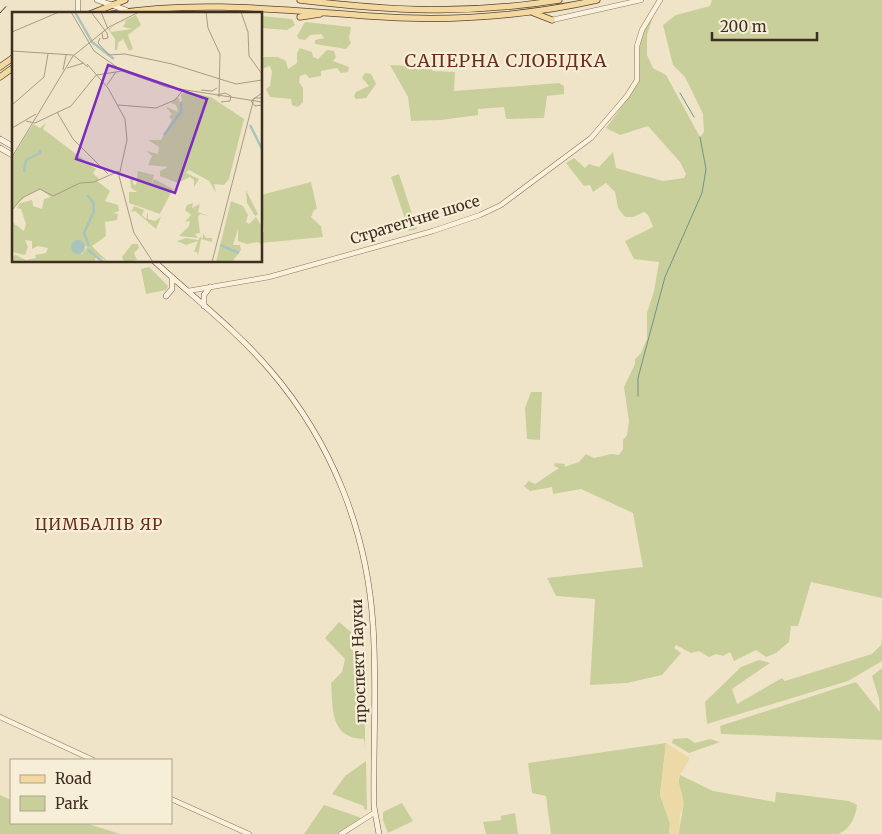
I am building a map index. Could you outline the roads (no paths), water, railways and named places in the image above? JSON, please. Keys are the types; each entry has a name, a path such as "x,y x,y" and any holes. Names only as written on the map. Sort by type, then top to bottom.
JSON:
{"main road":[{"path":"96,0 113,4 126,10"},
{"path":"95,12 124,0"},
{"path":"300,0 388,10 452,12 559,0"},
{"path":"119,12 178,2 231,2 384,18 454,20 532,13 597,0"},
{"path":"300,17 328,12"},
{"path":"532,13 552,20"},
{"path":"0,67 12,58"},
{"path":"0,77 12,68"},
{"path":"0,139 11,144"},
{"path":"0,148 12,155"},
{"name":"проспект Науки","path":"155,262 250,348 296,402 320,440 347,500 363,558 372,619 374,812 379,834"},
{"path":"166,296 172,289 172,277"},
{"path":"204,306 204,295 210,287"}],"street":[{"path":"552,20 641,0"},
{"name":"Стратегічне шосе","path":"188,292 269,277 470,219 501,205 591,138 621,104 637,80 637,46 642,30 660,0"},
{"path":"0,717 91,759"},
{"path":"172,799 249,834"},
{"path":"341,834 374,812"}],"waterway":[{"path":"680,93 694,117"},
{"path":"638,396 638,378 665,277 702,193 706,169 700,137"}],"railway":[{"path":"0,13 12,0"}],"district":[{"name":"САПЕРНА СЛОБІДКА","path":"506,61"},
{"name":"ЦИМБАЛІВ ЯР","path":"99,524"}]}
